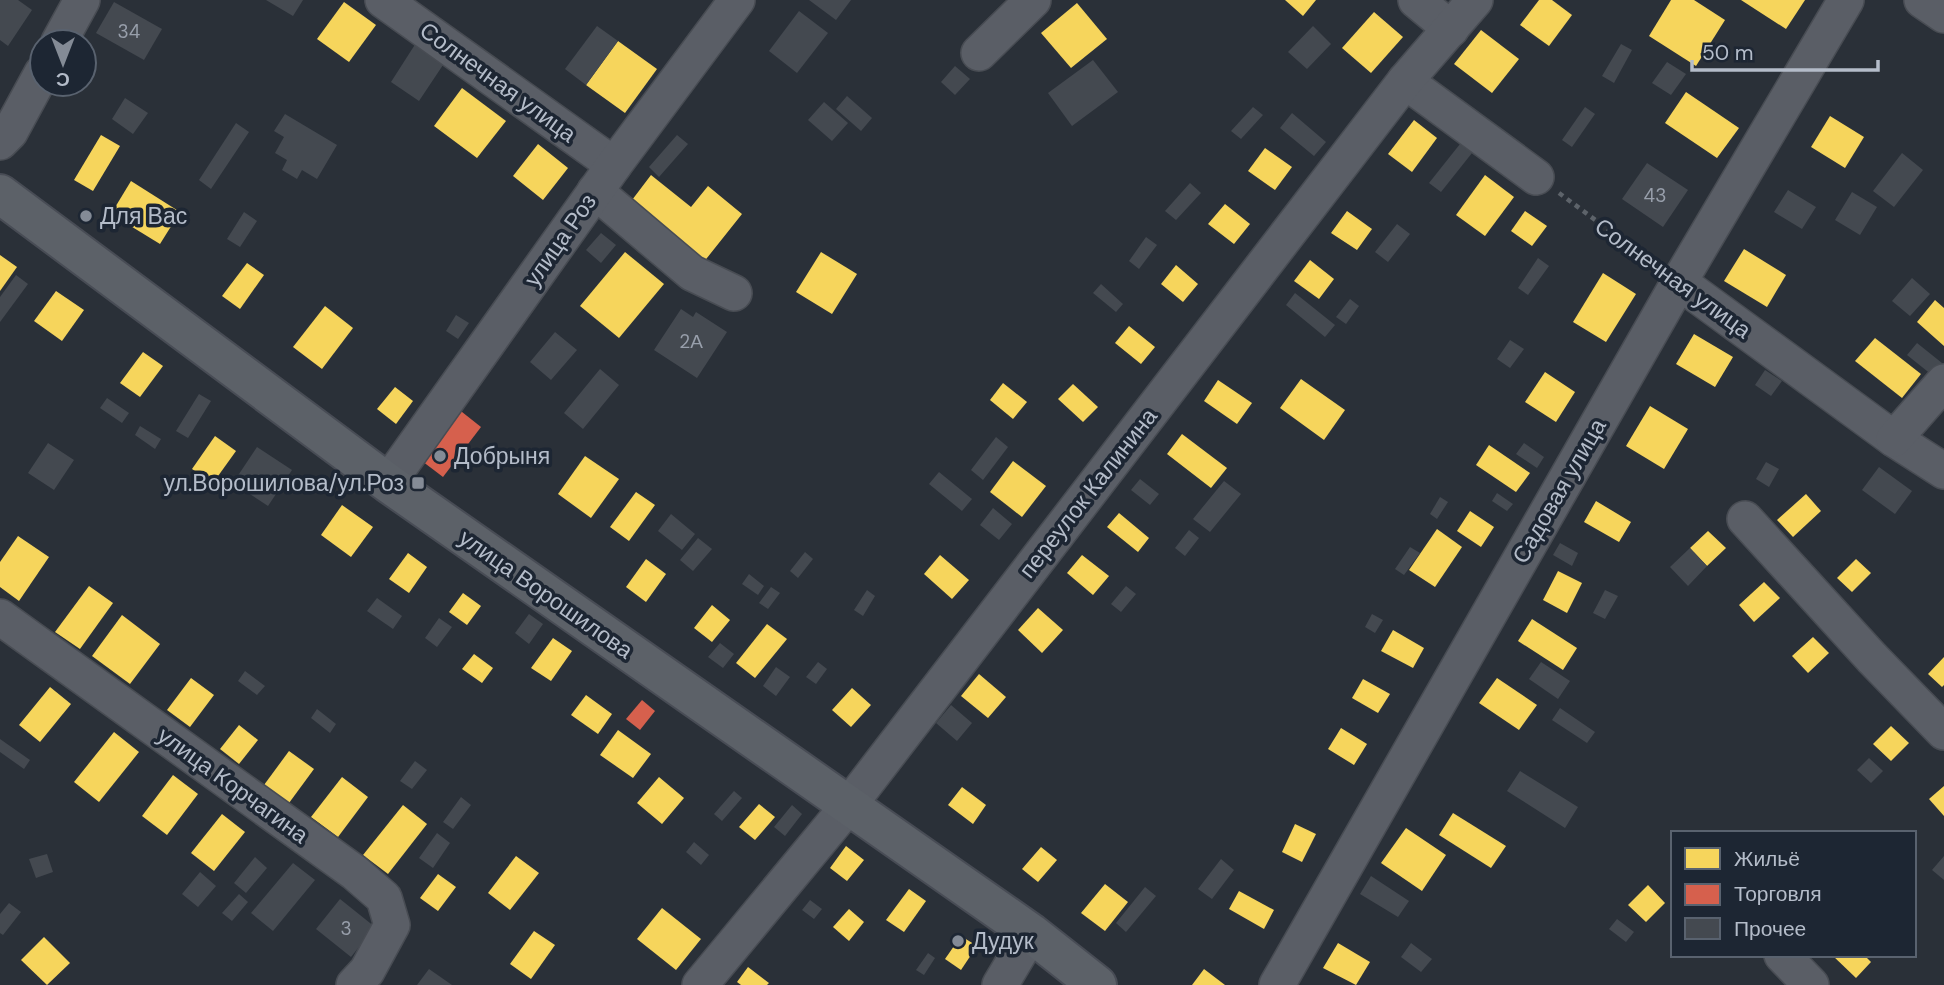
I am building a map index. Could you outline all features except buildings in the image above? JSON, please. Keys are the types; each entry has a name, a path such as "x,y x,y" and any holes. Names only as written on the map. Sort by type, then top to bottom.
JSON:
{"main road":[{"name":"улица Ворошилова","path":"0,194 388,483 1031,933 1097,985"}],"street":[{"path":"67,28 82,0"},
{"name":"Солнечная улица","path":"383,0 605,178 692,273 734,293"},
{"name":"улица Роз","path":"388,483 605,178 737,0"},
{"path":"979,53 1033,0"},
{"path":"1416,0 1451,29"},
{"name":"переулок Калинина","path":"700,985 849,805 1405,80 1475,0"},
{"name":"Садовая улица","path":"1277,985 1679,282 1846,0"},
{"path":"1922,0 1944,15"},
{"path":"1405,80 1536,177"},
{"path":"0,142 10,132 28,98"},
{"name":"Солнечная улица","path":"1679,282 1894,439 1944,471"},
{"path":"1894,439 1944,382"},
{"path":"1745,519 1944,732"},
{"name":"улица Корчагина","path":"0,617 354,872 384,898 392,925 367,971 354,985"},
{"path":"1000,985 1031,933"},
{"path":"1784,957 1811,985"}],"path":[{"name":"Солнечная улица","path":"1536,177 1679,282"}],"place":[{"name":"Для Вас","path":"86,216"},
{"name":"Добрыня","path":"440,456"},
{"name":"ул.Ворошилова/ул.Роз","path":"418,483"},
{"name":"Дудук","path":"958,941"}]}
